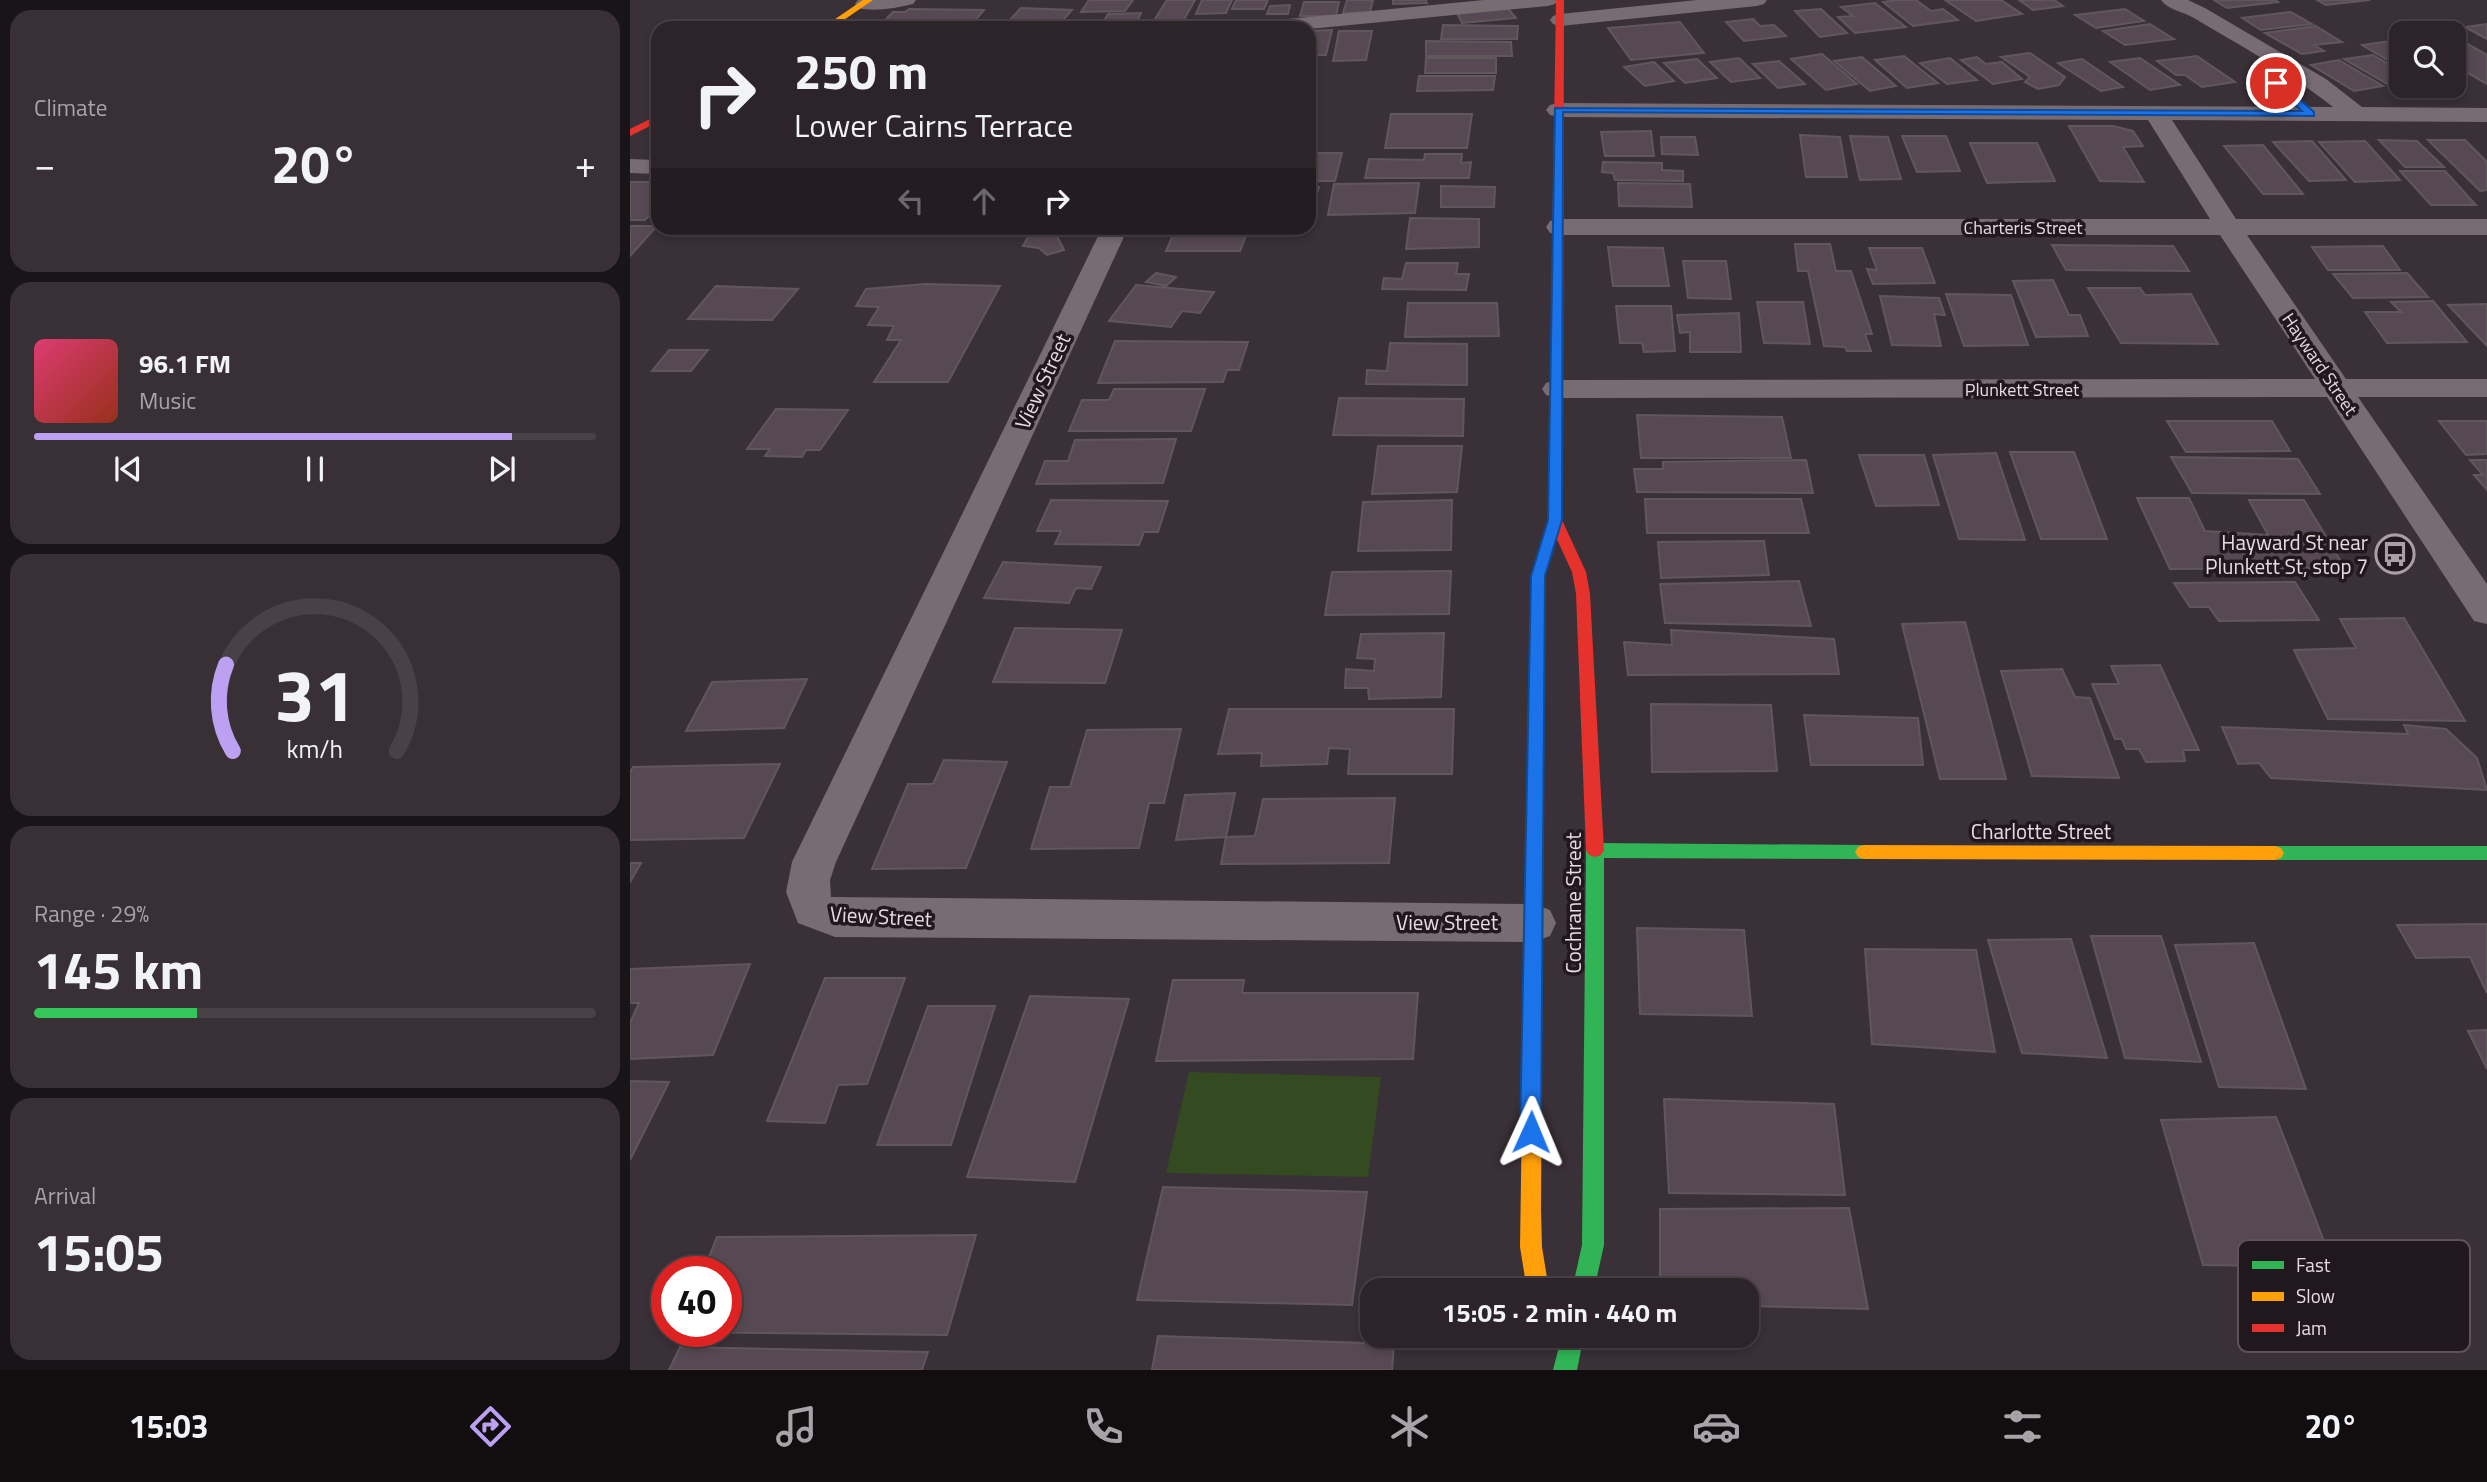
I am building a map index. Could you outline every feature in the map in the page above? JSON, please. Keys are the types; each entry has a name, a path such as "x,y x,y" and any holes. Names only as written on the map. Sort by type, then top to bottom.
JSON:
{"street":[{"path":"837,21 867,2 906,0"},
{"path":"1316,22 1548,0"},
{"path":"1560,10 1757,0"},
{"path":"2157,0 2174,17 2288,91 2311,114"},
{"path":"2171,0 2199,12 2326,89 2356,114"},
{"name":"Cochrane Street","path":"1536,1278 1531,1247 1530,1210 1538,576 1555,520 1560,10"},
{"path":"1558,110 2487,115"},
{"name":"Hayward Street","path":"2156,114 2228,227 2487,612"},
{"path":"630,133 651,122"},
{"path":"630,166 651,167"},
{"name":"Charteris Street","path":"1559,227 2487,228"},
{"name":"View Street","path":"1112,235 814,862 808,876 808,891 814,910 822,915 848,918 1534,923"},
{"name":"Plunkett Street","path":"1557,389 2487,388"},
{"name":"Cochrane Street","path":"1555,520 1579,572 1583,594 1595,851 1593,1245 1586,1278"},
{"name":"Charlotte Street","path":"1595,851 2487,853"},
{"path":"1565,1370 1570,1348"}],"green space":[{"path":"1189,1072 1381,1077 1368,1177 1166,1173"}],"building":[{"path":"1089,0 1133,0 1125,11 1081,12"},
{"path":"1167,0 1195,0 1183,21 1154,21"},
{"path":"1202,0 1232,0 1226,13 1196,14"},
{"path":"1236,0 1268,0 1264,9 1232,9"},
{"path":"1347,0 1373,0 1370,12 1343,13"},
{"path":"1393,0 1426,0 1427,3 1393,4"},
{"path":"1916,0 1931,11 1943,9 1958,20 1913,26 1883,2"},
{"path":"1945,0 2001,0 2022,14 1976,21"},
{"path":"2019,0 2054,0 2063,6 2033,10"},
{"path":"2214,0 2275,0 2278,2 2227,8"},
{"path":"2317,0 2370,0 2326,5"},
{"path":"1304,2 1339,2 1336,16 1300,16"},
{"path":"1875,3 1906,27 1855,33 1838,17 1853,16 1841,7"},
{"path":"1290,5 1288,14 1267,14 1270,6"},
{"path":"1506,6 1516,18 1462,23 1456,11"},
{"path":"1021,8 1072,10 1062,21 1009,21"},
{"path":"909,9 984,10 975,21 884,21 893,12 905,12"},
{"path":"1821,9 1847,33 1820,37 1795,11"},
{"path":"2125,9 2144,21 2096,28 2075,15"},
{"path":"2291,12 2312,24 2261,30 2242,18"},
{"path":"1141,13 1137,21 1104,21 1108,14"},
{"path":"1753,19 1760,26 1774,25 1786,36 1744,41 1726,22"},
{"path":"1680,22 1704,53 1631,60 1608,28"},
{"path":"2150,24 2174,39 2125,45 2103,31"},
{"path":"2487,24 2487,39 2466,28"},
{"path":"1443,25 1518,26 1517,39 1441,39"},
{"path":"2316,26 2342,42 2314,45 2324,51 2302,54 2265,33"},
{"path":"1332,30 1326,55 1316,55 1316,31"},
{"path":"1339,31 1372,31 1366,60 1333,61"},
{"path":"1426,41 1511,42 1512,56 1426,56"},
{"path":"2389,41 2389,61 2362,45"},
{"path":"2466,43 2487,55 2487,84 2466,72"},
{"path":"2030,53 2065,77 2059,85 2038,89 2025,82 2030,77 2001,57"},
{"path":"1822,54 1857,84 1826,90 1791,59"},
{"path":"2373,55 2389,64 2389,85 2344,59"},
{"path":"1904,56 1938,83 1907,88 1875,60"},
{"path":"2197,56 2235,82 2202,87 2185,75 2176,75 2157,61"},
{"path":"1862,57 1896,86 1870,91 1834,61"},
{"path":"1977,57 1986,64 2002,62 2022,79 1993,84 1961,60"},
{"path":"1426,58 1496,58 1496,73 1425,73"},
{"path":"1739,58 1760,78 1731,82 1710,62"},
{"path":"1950,58 1977,80 1947,84 1920,63"},
{"path":"2140,58 2180,85 2150,90 2110,62"},
{"path":"1697,59 1717,78 1685,83 1664,63"},
{"path":"2082,59 2123,87 2101,91 2058,63"},
{"path":"2339,60 2383,86 2354,91 2311,65"},
{"path":"1779,61 1805,84 1778,88 1753,64"},
{"path":"1654,62 1674,81 1645,86 1624,67"},
{"path":"1419,76 1495,76 1493,90 1417,91"},
{"path":"1391,114 1472,114 1467,148 1385,148"},
{"path":"2069,126 2113,126 2133,131 2143,146 2123,147 2144,182 2100,181"},
{"path":"1651,131 1654,156 1605,156 1601,132"},
{"path":"1800,135 1840,137 1847,177 1806,177"},
{"path":"1850,136 1888,137 1901,179 1860,180"},
{"path":"1902,136 1946,136 1960,171 1917,172"},
{"path":"1661,137 1695,137 1698,155 1662,154"},
{"path":"2379,140 2417,141 2444,167 2405,167"},
{"path":"2428,140 2465,140 2487,162 2487,190 2480,191"},
{"path":"2312,141 2346,180 2309,181 2273,142"},
{"path":"2365,141 2400,180 2355,182 2319,142"},
{"path":"1970,143 2037,143 2055,181 1987,183"},
{"path":"2263,145 2303,194 2263,194 2224,146"},
{"path":"1316,153 1342,153 1335,181 1316,181"},
{"path":"1425,154 1462,154 1461,163 1471,162 1469,178 1365,178 1369,159 1424,160"},
{"path":"1603,162 1662,163 1662,170 1683,171 1683,181 1615,180 1613,173 1602,172"},
{"path":"2400,171 2445,171 2476,205 2431,205"},
{"path":"630,182 651,182 651,214 645,220 630,220"},
{"path":"1419,183 1415,213 1328,215 1334,184"},
{"path":"1618,183 1690,184 1692,207 1619,206"},
{"path":"1441,186 1495,187 1494,207 1441,207"},
{"path":"1410,218 1479,219 1479,247 1406,249"},
{"path":"630,226 651,226 651,233 630,256"},
{"path":"1029,235 1061,235 1057,236 1064,250 1047,255 1039,248 1023,246"},
{"path":"1173,235 1246,235 1240,251 1166,251"},
{"path":"1795,244 1830,244 1836,271 1851,271 1872,334 1865,334 1871,351 1847,351 1845,347 1824,346 1808,271 1798,271"},
{"path":"2052,245 2173,246 2189,271 2066,270"},
{"path":"2383,246 2400,270 2328,270 2312,247"},
{"path":"1608,247 1663,248 1669,286 1613,286"},
{"path":"1869,248 1922,248 1935,283 1873,284 1867,269 1877,270"},
{"path":"1683,261 1726,261 1731,299 1688,298"},
{"path":"1406,263 1458,263 1456,274 1469,274 1466,290 1382,289 1384,278 1402,279"},
{"path":"1156,273 1176,277 1166,286 1146,282"},
{"path":"2407,273 2428,297 2353,298 2333,274"},
{"path":"2053,280 2069,315 2080,315 2088,336 2036,337 2013,281"},
{"path":"926,284 1000,286 948,382 874,382 901,340 887,340 894,326 868,325 879,307 856,306 866,289"},
{"path":"1136,285 1214,292 1200,313 1182,311 1171,327 1109,321"},
{"path":"716,286 798,289 772,320 688,319"},
{"path":"2088,288 2140,288 2145,295 2191,294 2218,344 2121,343"},
{"path":"1946,294 2011,295 2028,345 1964,346"},
{"path":"1880,296 1939,298 1945,315 1934,314 1941,346 1892,345"},
{"path":"2433,301 2467,342 2387,343 2365,312 2401,312 2391,302"},
{"path":"1757,302 1803,302 1810,344 1764,343"},
{"path":"1408,303 1497,303 1499,336 1405,337"},
{"path":"2487,304 2487,346 2448,305"},
{"path":"1616,306 1671,306 1675,351 1644,352 1642,343 1620,343"},
{"path":"1739,313 1741,352 1690,352 1690,332 1680,333 1677,315"},
{"path":"1115,341 1248,342 1239,370 1227,370 1223,382 1098,383"},
{"path":"1390,343 1467,344 1467,385 1366,384 1367,370 1387,371"},
{"path":"669,350 708,350 691,371 652,371"},
{"path":"1114,389 1205,389 1191,431 1069,431 1082,400 1109,400"},
{"path":"1339,398 1464,399 1463,436 1333,435"},
{"path":"776,409 848,410 820,450 806,450 802,457 765,456 770,449 747,449"},
{"path":"1637,415 1782,417 1791,458 1641,458"},
{"path":"2167,421 2272,421 2290,451 2186,452"},
{"path":"2439,421 2487,421 2487,454 2466,455"},
{"path":"1176,439 1163,483 1036,484 1045,461 1068,461 1075,440"},
{"path":"1378,446 1462,446 1457,492 1372,494"},
{"path":"2010,452 2074,452 2107,539 2041,539"},
{"path":"1996,453 2025,540 1959,539 1933,455"},
{"path":"1859,455 1924,455 1939,505 1876,506"},
{"path":"2171,457 2298,459 2320,494 2192,493"},
{"path":"1806,460 1813,493 1637,492 1634,469 1663,469 1663,462"},
{"path":"2470,460 2487,460 2487,490 2474,475 2483,475"},
{"path":"2137,498 2189,498 2205,531 2268,535 2249,500 2304,500 2345,568 2170,569"},
{"path":"1645,499 1801,499 1809,533 1647,533"},
{"path":"1051,500 1168,501 1158,532 1144,532 1139,545 1055,544 1061,531 1037,531"},
{"path":"1452,500 1451,550 1358,551 1363,502"},
{"path":"1764,541 1769,575 1661,578 1658,542"},
{"path":"1003,562 1101,567 1091,589 1076,588 1069,603 984,598"},
{"path":"1451,571 1449,614 1325,615 1332,572"},
{"path":"1799,581 1811,626 1665,623 1660,584"},
{"path":"2295,582 2319,620 2219,621 2209,607 2190,607 2174,583"},
{"path":"2404,618 2465,721 2328,719 2294,650 2356,648 2340,619"},
{"path":"1965,622 2006,779 1940,779 1902,624"},
{"path":"1015,628 1122,630 1105,683 993,682"},
{"path":"1671,630 1834,639 1839,674 1628,675 1624,642 1672,645"},
{"path":"1444,633 1441,697 1369,699 1368,688 1345,688 1346,669 1374,671 1375,659 1357,658 1361,634"},
{"path":"2160,665 2199,750 2183,750 2185,761 2146,762 2139,749 2126,749 2122,739 2115,739 2092,684 2119,684 2111,666"},
{"path":"2062,669 2075,697 2090,698 2119,778 2032,776 2001,671"},
{"path":"807,679 784,728 686,731 712,682"},
{"path":"1651,704 1771,705 1777,771 1652,772"},
{"path":"1229,709 1454,709 1452,774 1348,774 1350,749 1329,748 1327,764 1261,766 1262,753 1218,754"},
{"path":"1804,715 1918,718 1923,765 1811,765"},
{"path":"2404,725 2446,729 2477,758 2487,790 2271,778 2259,763 2238,764 2222,727 2408,734"},
{"path":"1181,729 1164,803 1149,803 1139,848 1031,849 1050,787 1070,787 1087,730"},
{"path":"944,760 1007,762 966,868 872,869 908,784 933,784"},
{"path":"780,764 744,838 630,840 630,772 633,767"},
{"path":"1235,793 1226,837 1176,840 1185,795"},
{"path":"1395,798 1389,863 1221,864 1226,837 1255,836 1263,799"},
{"path":"630,863 641,863 630,882"},
{"path":"2487,924 2487,993 2470,957 2416,958 2397,925"},
{"path":"1637,928 1744,930 1752,1016 1640,1014"},
{"path":"2091,936 2161,936 2201,1062 2125,1058"},
{"path":"2071,939 2107,1058 2022,1053 1988,940"},
{"path":"2254,943 2306,1089 2219,1087 2175,945"},
{"path":"1865,949 1976,950 1995,1052 1872,1044"},
{"path":"750,964 713,1055 630,1059 630,1023 639,1003 630,1003 630,969"},
{"path":"825,978 905,978 867,1084 838,1085 825,1123 767,1121"},
{"path":"1173,980 1244,980 1242,993 1418,993 1413,1059 1156,1061"},
{"path":"1030,996 1129,999 1075,1182 967,1177"},
{"path":"928,1006 995,1006 951,1145 877,1145"},
{"path":"2487,1030 2487,1069 2468,1031"},
{"path":"630,1081 669,1082 630,1160"},
{"path":"1664,1099 1834,1104 1845,1195 1669,1193"},
{"path":"2276,1117 2324,1240 2238,1240 2238,1266 2203,1265 2161,1120"},
{"path":"1163,1187 1367,1192 1352,1305 1137,1300"},
{"path":"1849,1208 1868,1309 1759,1306 1759,1278 1660,1278 1660,1209"},
{"path":"976,1235 947,1335 742,1333 742,1256 709,1256 717,1237"},
{"path":"1158,1336 1360,1343 1360,1348 1394,1348 1392,1370 1152,1370"},
{"path":"680,1347 928,1352 922,1370 669,1370"}],"traffic: fast":[{"path":"1536,705 1538,576 1555,520 1556,442"},
{"path":"1586,1278 1593,1245 1595,850"},
{"path":"1595,851 1864,852"},
{"path":"2275,853 2487,853"},
{"path":"1565,1370 1570,1348"}],"traffic: slow":[{"path":"837,21 869,0"},
{"path":"1536,705 1530,1210 1531,1247 1536,1278"},
{"path":"1864,852 2275,853"}],"traffic: jam":[{"path":"1556,442 1560,0"},
{"path":"630,133 651,122"},
{"path":"1555,520 1579,572 1583,594 1595,850"}],"place":[{"name":"Hayward St near Plunkett St, stop 7","path":"2395,554"}],"route":[{"path":"1531,1132 1538,576 1555,520 1558,110 2311,114 2276,83"}]}
